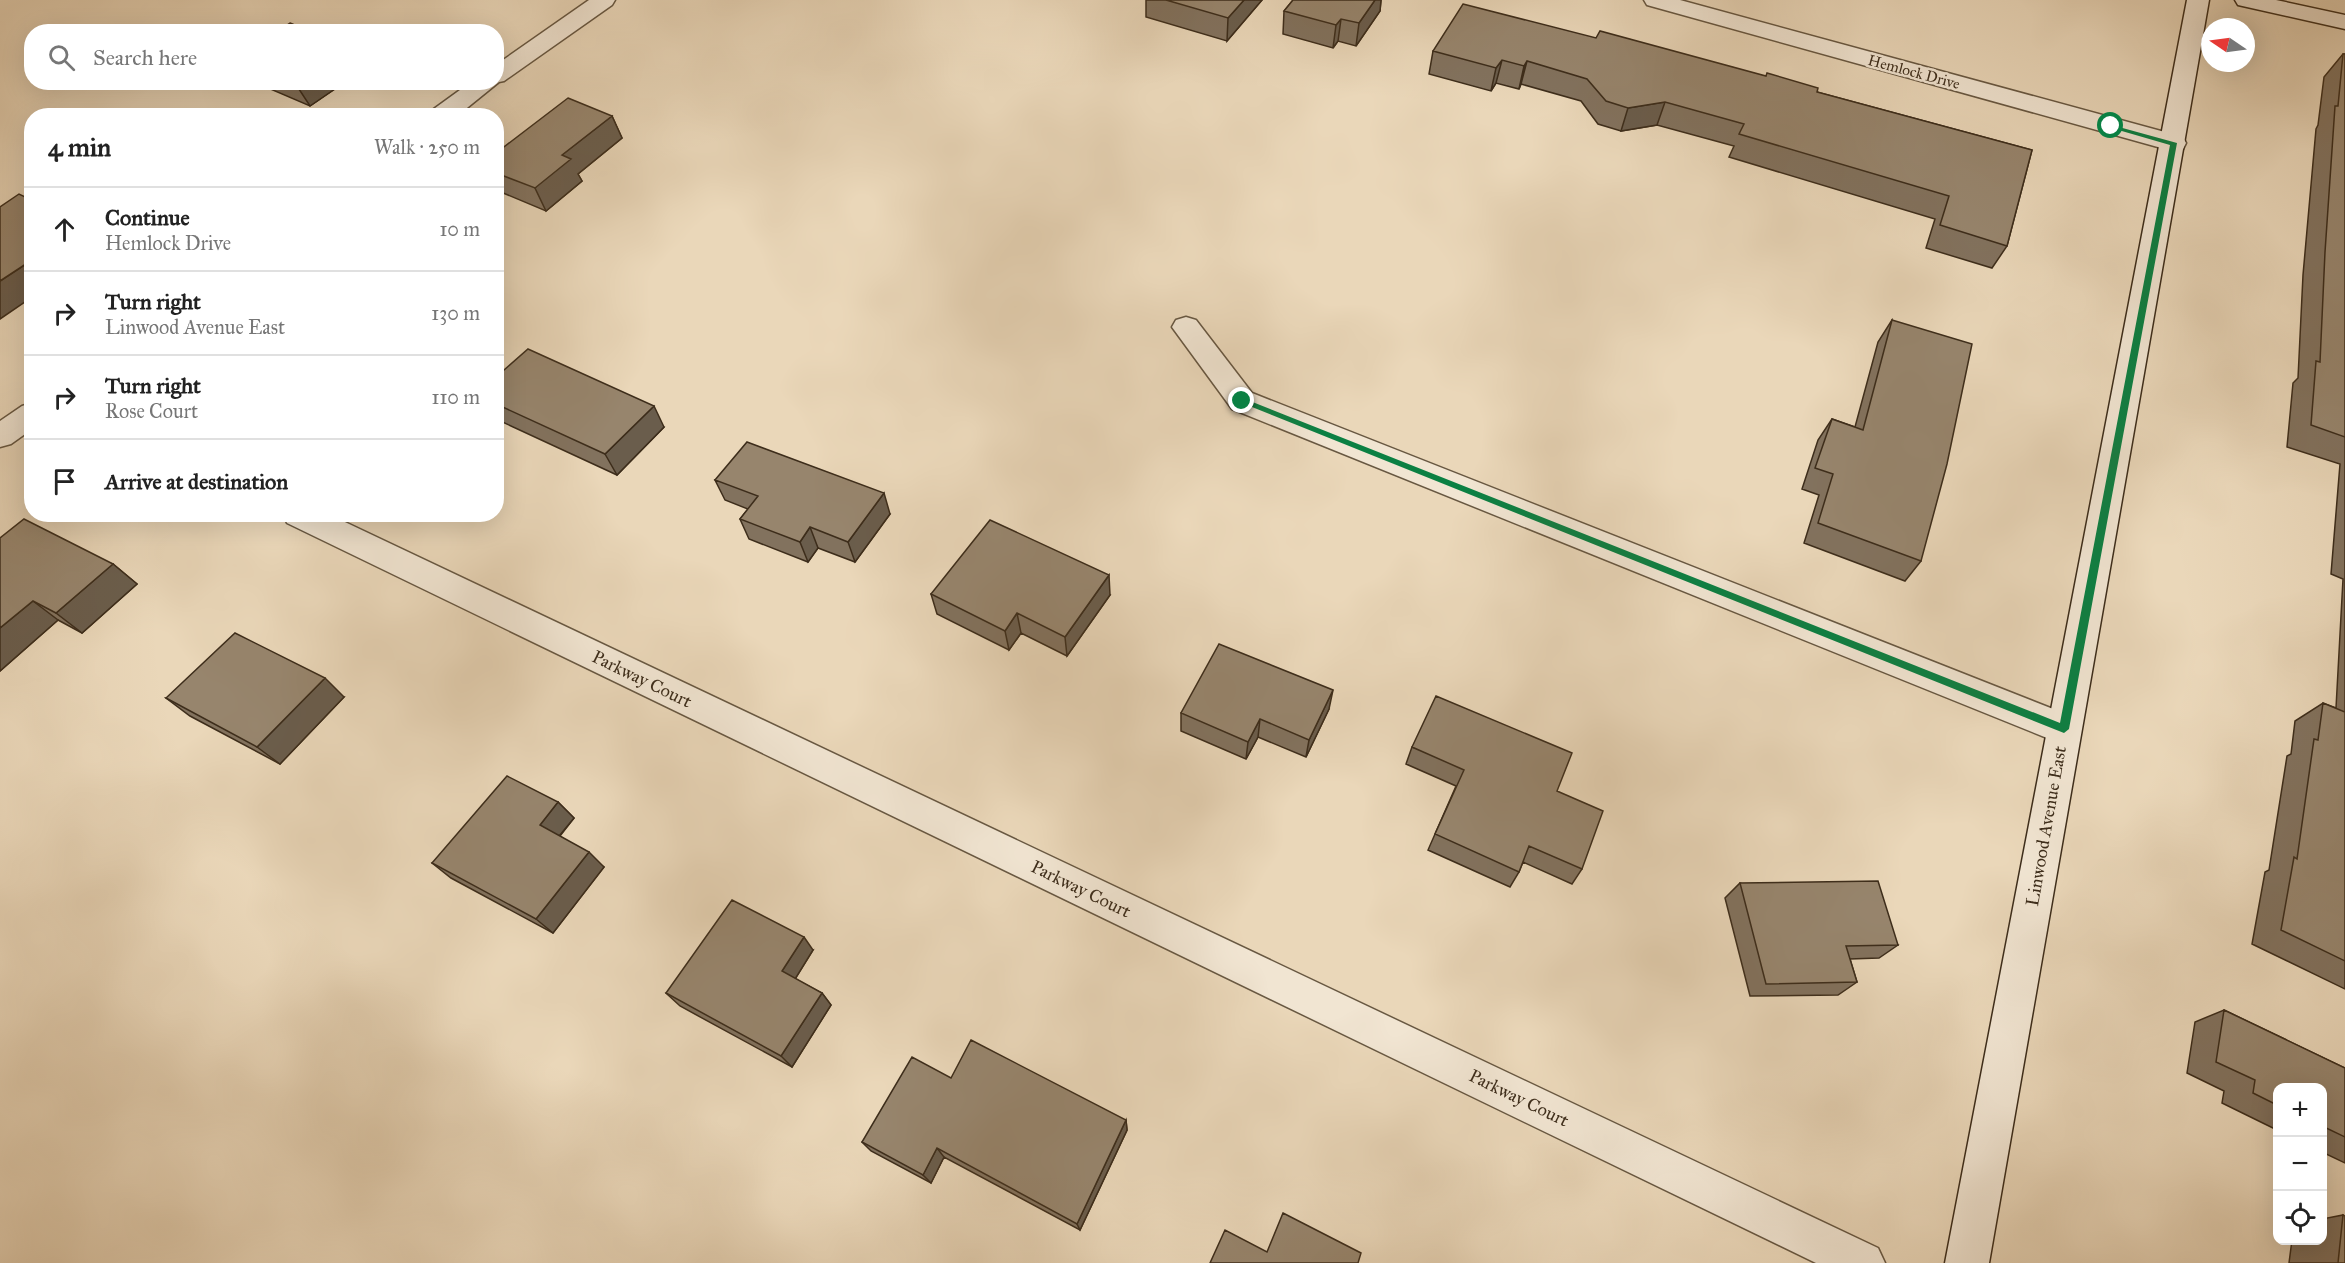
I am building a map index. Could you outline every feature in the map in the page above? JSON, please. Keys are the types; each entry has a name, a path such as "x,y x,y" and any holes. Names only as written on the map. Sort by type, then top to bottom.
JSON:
{"street":[{"path":"504,70 604,0"},
{"name":"Hemlock Drive","path":"1655,0 2174,143"},
{"name":"Linwood Avenue East","path":"1967,1263 2199,0"},
{"path":"2246,0 2345,22"},
{"path":"452,108 476,90"},
{"path":"1186,327 1242,401 2064,729"},
{"path":"0,436 24,420"},
{"name":"Parkway Court","path":"315,522 1863,1263"}],"building":[{"path":"1166,0 1244,0 1228,18"},
{"path":"1293,0 1375,0 1359,23 1341,19 1336,25 1284,11"},
{"path":"1463,4 1596,38 1600,31 1766,76 1767,73 1818,88 1817,92 2032,150 2007,246 1940,225 1949,196 1739,134 1744,124 1665,102 1628,108 1606,101 1587,79 1527,61 1524,66 1502,60 1496,68 1433,51"},
{"path":"2343,54 2345,54 2345,437 2311,425 2316,361 2320,362 2335,106 2338,106"},
{"path":"568,98 612,116 562,155 571,159 535,188 504,176 504,147"},
{"path":"19,194 24,196 24,265 0,281 0,207"},
{"path":"1892,320 1972,344 1947,464 1921,561 1818,523 1833,474 1815,468 1832,419 1863,430"},
{"path":"528,349 654,406 605,454 504,408 504,370"},
{"path":"747,442 884,493 848,542 810,527 800,542 740,519 758,496 715,480"},
{"path":"24,519 24,522 30,522 113,564 56,613 33,601 0,628 0,538"},
{"path":"990,520 1109,575 1065,637 1017,613 1005,631 931,594"},
{"path":"235,633 325,678 257,747 166,698"},
{"path":"1219,644 1333,690 1309,740 1260,719 1248,742 1181,713"},
{"path":"1436,696 1572,753 1557,791 1603,811 1582,869 1529,846 1519,872 1435,834 1464,770 1412,747"},
{"path":"2323,703 2345,712 2345,961 2281,930 2294,857 2297,859 2314,739 2318,740"},
{"path":"507,776 558,802 540,825 589,852 536,919 432,863"},
{"path":"1878,881 1898,945 1846,946 1857,982 1766,984 1740,883"},
{"path":"732,900 804,937 782,971 822,993 781,1056 666,993"},
{"path":"2224,1010 2345,1068 2345,1137 2327,1128 2327,1083 2273,1083 2273,1103 2253,1093 2255,1080 2216,1062"},
{"path":"971,1040 1126,1120 1077,1224 937,1148 923,1175 862,1142 912,1057 951,1078"},
{"path":"1283,1213 1361,1253 1358,1263 1210,1263 1225,1230 1267,1252"},
{"path":"2343,1215 2345,1216 2345,1263 2338,1263"}],"route":[{"path":"1242,401 2064,729 2174,143 2111,126"}]}
